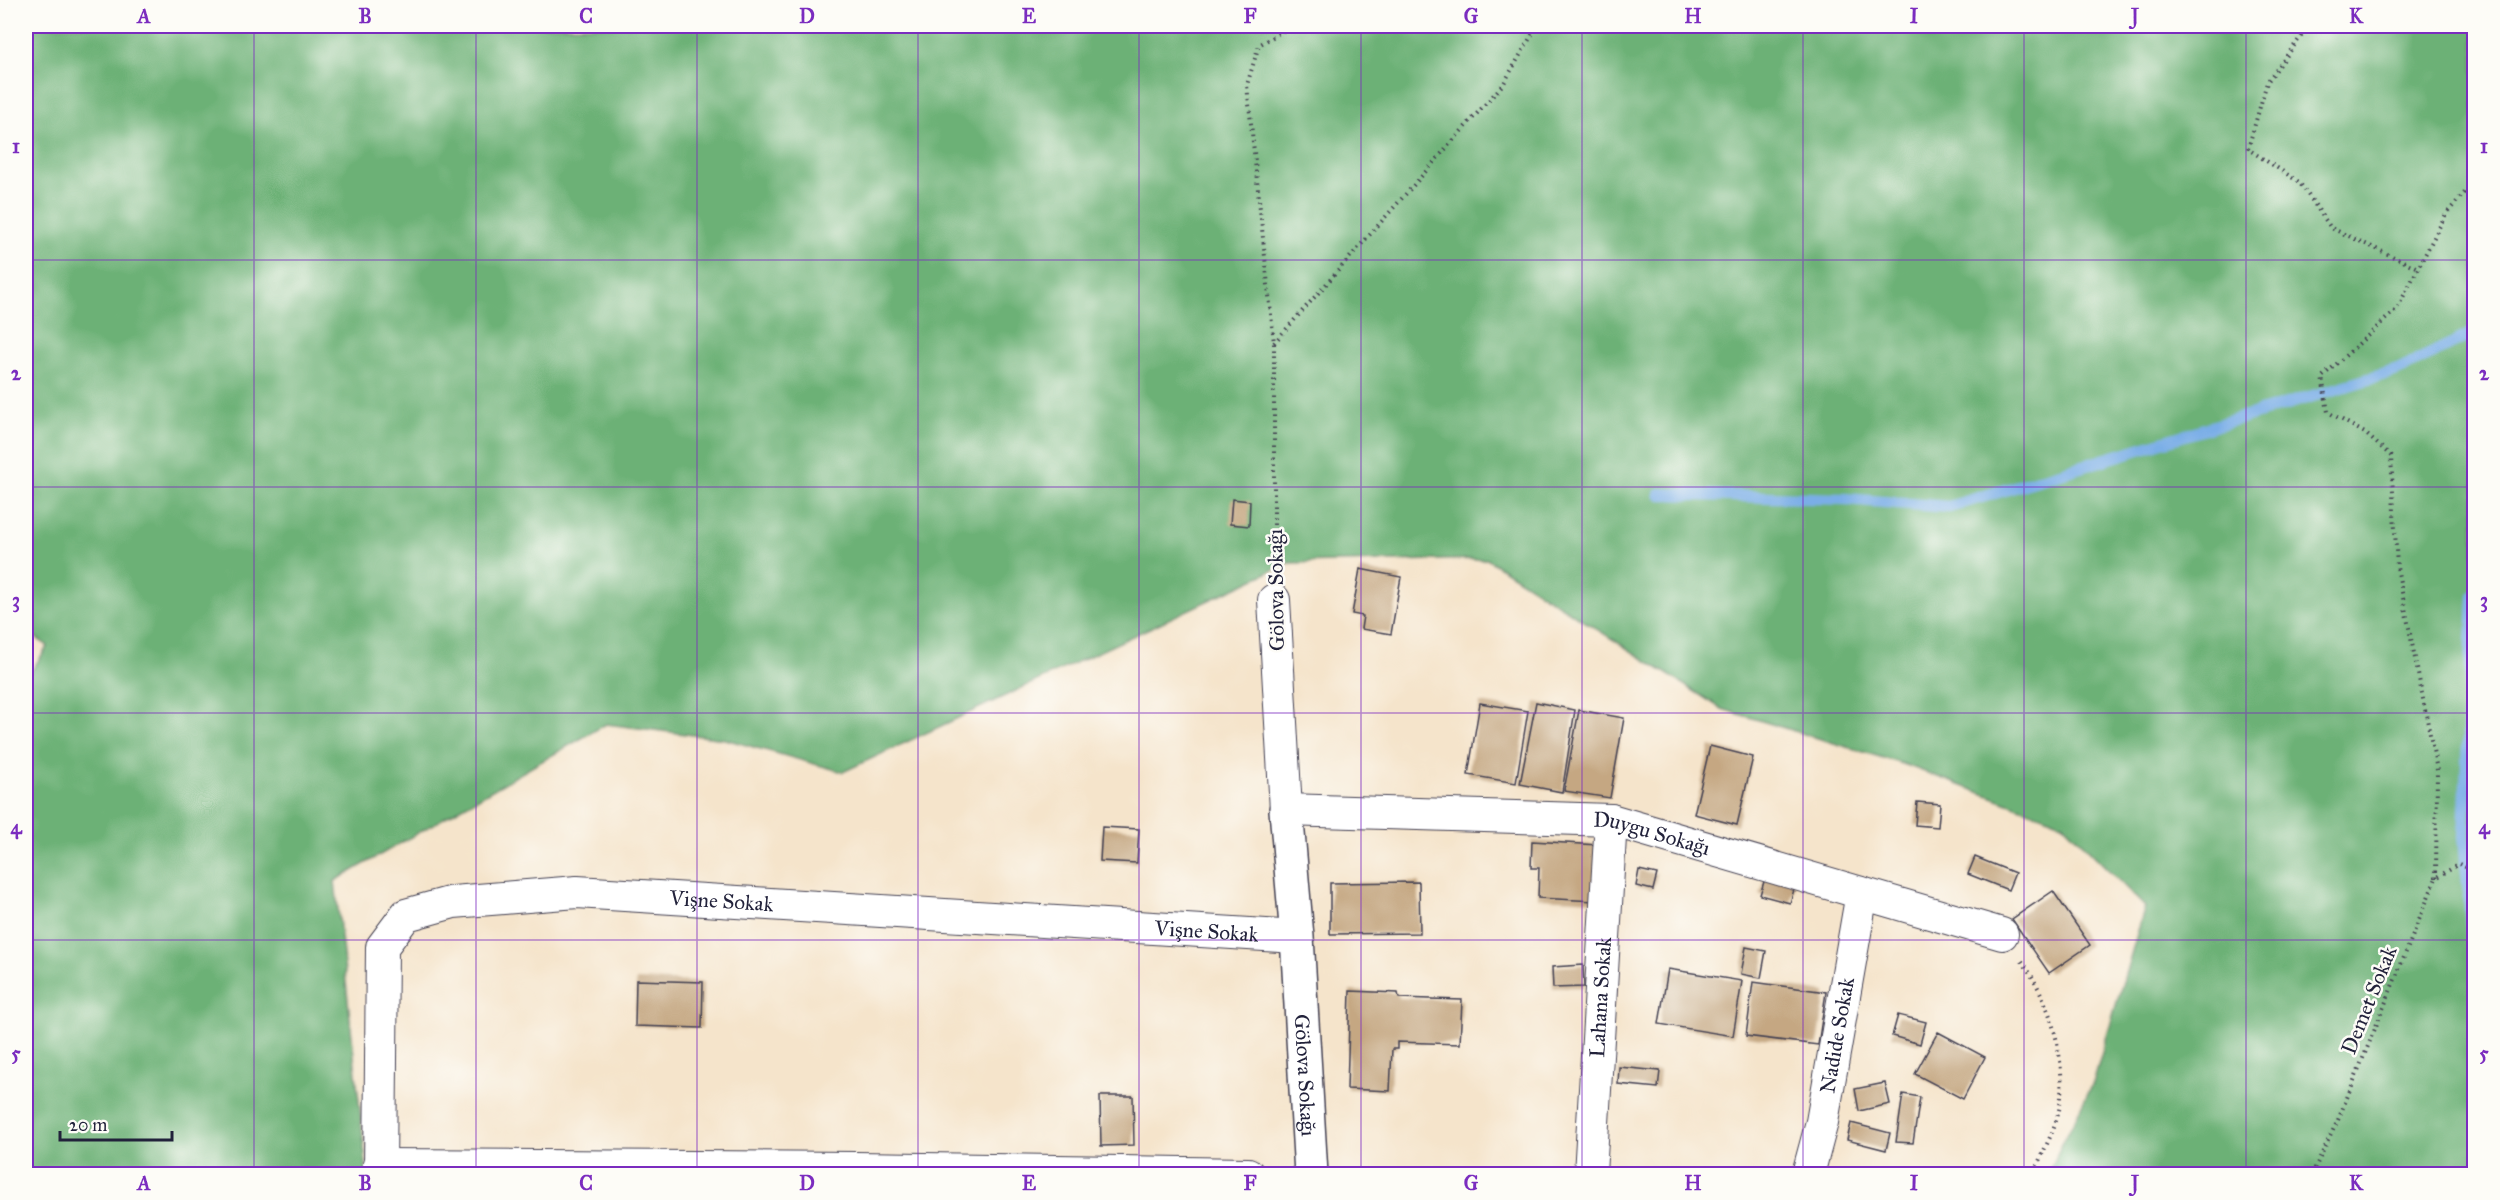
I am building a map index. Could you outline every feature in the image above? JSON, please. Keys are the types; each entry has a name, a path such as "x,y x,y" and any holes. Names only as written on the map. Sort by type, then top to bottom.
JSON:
{"street":[{"name":"Gölova Sokağı","path":"1274,600 1311,1174"},
{"name":"Duygu Sokağı","path":"1286,810 1611,820 2002,934"},
{"name":"Lahana Sokak","path":"1590,1174 1611,820"},
{"name":"Vişne Sokak","path":"379,1170 382,947 406,915 453,902 577,892 1297,937"},
{"name":"Nadide Sokak","path":"1808,1174 1822,1122 1862,893"},
{"path":"379,1170 1248,1174"}],"path":[{"name":"Gölova Sokağı","path":"1274,600 1274,343 1247,85 1259,45 1291,26"},
{"path":"1274,343 1504,82 1537,26"},
{"path":"2309,26 2267,82 2248,149 2299,182 2331,228 2418,268"},
{"path":"2436,878 2437,770 2397,567 2391,456 2365,433 2328,412 2322,377 2397,309 2446,214 2475,182"},
{"path":"2436,878 2459,864 2475,871"},
{"name":"Demet Sokak","path":"2312,1174 2338,1120 2436,878"},
{"path":"2002,934 2036,981 2057,1037 2061,1098 2049,1138 2032,1174"}],"green space":[{"path":"26,26 2474,26 2474,1174 2047,1174 2093,1083 2145,907 2062,823 1903,764 1722,709 1487,559 1288,563 843,772 725,739 606,724 335,881 367,1174 26,1174 26,679 48,646 26,631"}],"building":[{"path":"1232,499 1250,501 1249,526 1230,524"},
{"path":"1360,569 1401,577 1391,634 1361,629 1363,616 1352,614"},
{"path":"1536,702 1575,710 1562,792 1520,784"},
{"path":"1480,703 1528,711 1516,783 1468,775"},
{"path":"1579,710 1624,718 1610,798 1564,791"},
{"path":"1710,746 1753,757 1737,825 1694,814"},
{"path":"1917,802 1940,804 1938,827 1915,825"},
{"path":"1102,827 1139,829 1137,863 1100,861"},
{"path":"1532,841 1598,845 1595,901 1538,898 1539,868 1531,868"},
{"path":"1975,857 2015,873 2008,890 1968,874"},
{"path":"1639,870 1657,874 1653,890 1636,886"},
{"path":"1766,875 1796,883 1790,903 1760,895"},
{"path":"1419,882 1420,933 1330,934 1330,883"},
{"path":"2053,891 2090,945 2049,973 2012,919"},
{"path":"1746,947 1766,951 1761,978 1741,974"},
{"path":"1583,965 1584,987 1553,988 1552,967"},
{"path":"1668,969 1742,981 1733,1036 1659,1024"},
{"path":"636,980 703,982 702,1028 635,1026"},
{"path":"1753,982 1826,992 1818,1045 1746,1036"},
{"path":"1350,991 1398,993 1399,998 1462,1000 1460,1044 1397,1042 1397,1049 1392,1049 1390,1091 1347,1089"},
{"path":"1898,1015 1926,1022 1920,1044 1892,1036"},
{"path":"1938,1032 1985,1057 1963,1099 1915,1074"},
{"path":"1619,1067 1660,1071 1658,1088 1618,1084"},
{"path":"1885,1083 1890,1104 1859,1111 1855,1089"},
{"path":"1903,1094 1920,1097 1913,1143 1896,1142"},
{"path":"1100,1096 1133,1096 1134,1145 1101,1146"},
{"path":"1851,1123 1890,1133 1886,1150 1847,1140"}],"waterway":[{"path":"1660,494 1845,499 1949,507 2398,370 2474,333"},
{"path":"2474,595 2464,836 2474,957"}]}
